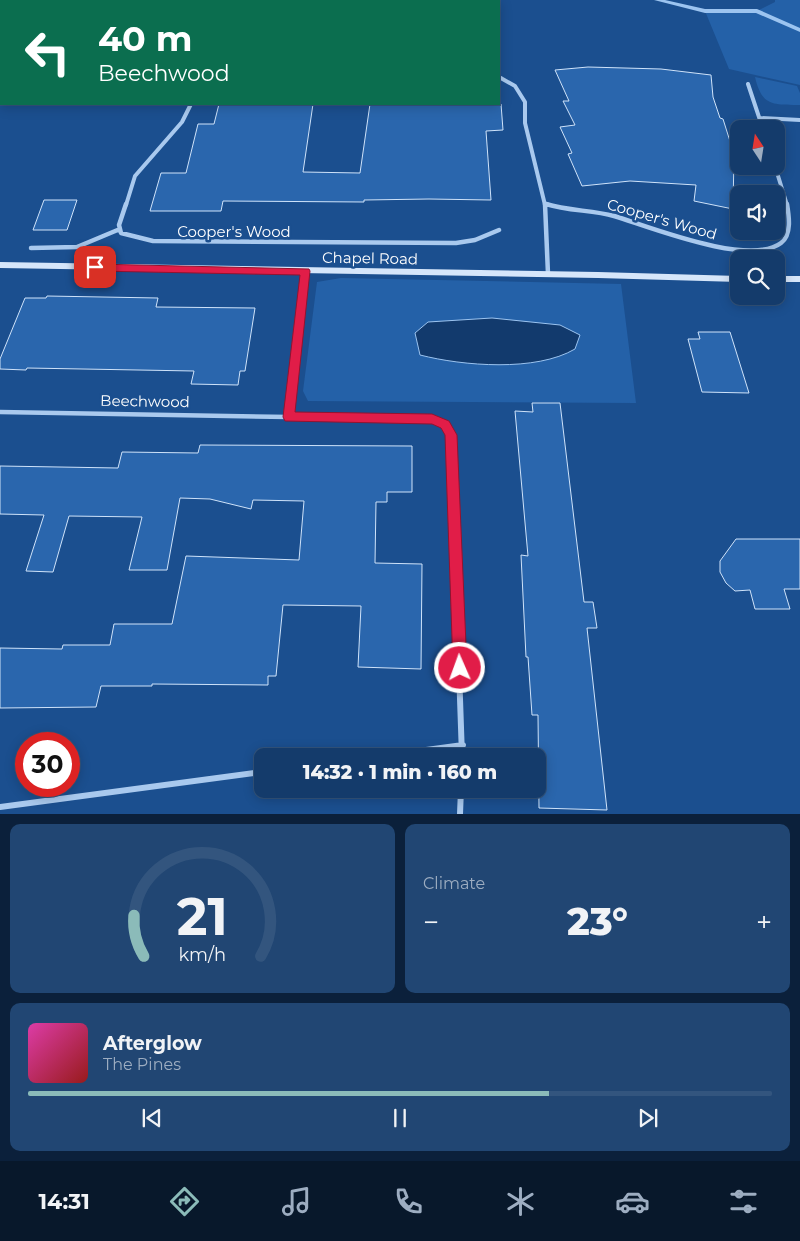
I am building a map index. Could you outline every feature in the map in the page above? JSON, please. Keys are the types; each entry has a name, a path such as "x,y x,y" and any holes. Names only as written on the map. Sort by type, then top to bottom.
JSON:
{"street":[{"path":"500,78 515,86 525,102 525,123 546,204 548,274"},
{"path":"748,84 760,118 800,120"},
{"path":"31,248 77,247 120,229 122,211 135,176 182,122 190,105"},
{"name":"Cooper's Wood","path":"546,204 557,209 600,212 731,250 770,249 781,243 787,233 789,221 787,205 778,175"},
{"name":"Cooper's Wood","path":"120,229 121,233 153,241 456,243 475,240 499,230"},
{"name":"Chapel Road","path":"0,266 548,274 730,279"},
{"path":"289,417 305,271"},
{"path":"785,279 800,279"},
{"name":"Beechwood","path":"0,412 432,419 445,424 451,435 463,748"},
{"path":"441,748 463,745"},
{"path":"0,807 254,773"},
{"path":"460,814 461,798"}],"shaded area":[{"path":"775,0 800,0 800,85 729,69 705,11 757,11 775,2"},
{"path":"755,77 797,86 800,93 800,105 776,104 765,99 761,94"},
{"path":"341,278 621,284 636,403 308,401 303,391 317,282"},
{"path":"492,318 560,325 580,335 575,349 559,356 520,364 478,364 420,355 415,333 428,322"}],"building":[{"path":"588,67 661,69 711,75 713,97 730,141 730,175 734,175 733,185 730,185 730,208 694,201 696,185 630,181 582,186 568,154 572,153 560,127 575,125 563,101 569,101 555,70"},
{"path":"501,104 503,130 486,131 491,200 364,200 364,202 223,201 221,211 150,211 161,173 186,173 198,124 214,124 219,105 313,105 303,172 360,173 370,105"},
{"path":"44,200 77,200 67,230 33,230"},
{"path":"47,296 158,298 156,307 255,308 245,371 240,371 238,385 191,384 194,371 0,369 0,359 25,298 46,298"},
{"path":"698,332 730,332 749,393 702,392 688,339 700,339"},
{"path":"532,403 560,403 584,602 593,602 597,628 587,628 607,810 539,808 539,798 546,798 546,748 538,748 538,715 532,715 528,657 526,657 521,555 528,556 515,411 533,412"},
{"path":"200,445 412,446 412,492 387,492 387,502 376,502 375,563 422,564 421,669 358,667 361,606 283,605 276,676 268,676 268,685 152,684 152,686 101,686 96,707 0,708 0,648 62,649 63,645 110,645 114,624 172,624 186,556 299,560 304,501 253,500 251,509 210,499 180,498 167,570 129,570 142,517 69,516 53,572 26,571 44,515 0,514 0,466 118,468 122,452 198,453"},
{"path":"736,539 800,539 800,589 784,589 790,609 755,609 750,590 735,591 726,583 720,572 720,561"}],"waterway":[{"path":"657,0 705,11 757,11 800,30"}],"route":[{"path":"95,267 305,271 289,417 432,419 445,424 451,435 460,668"}]}
